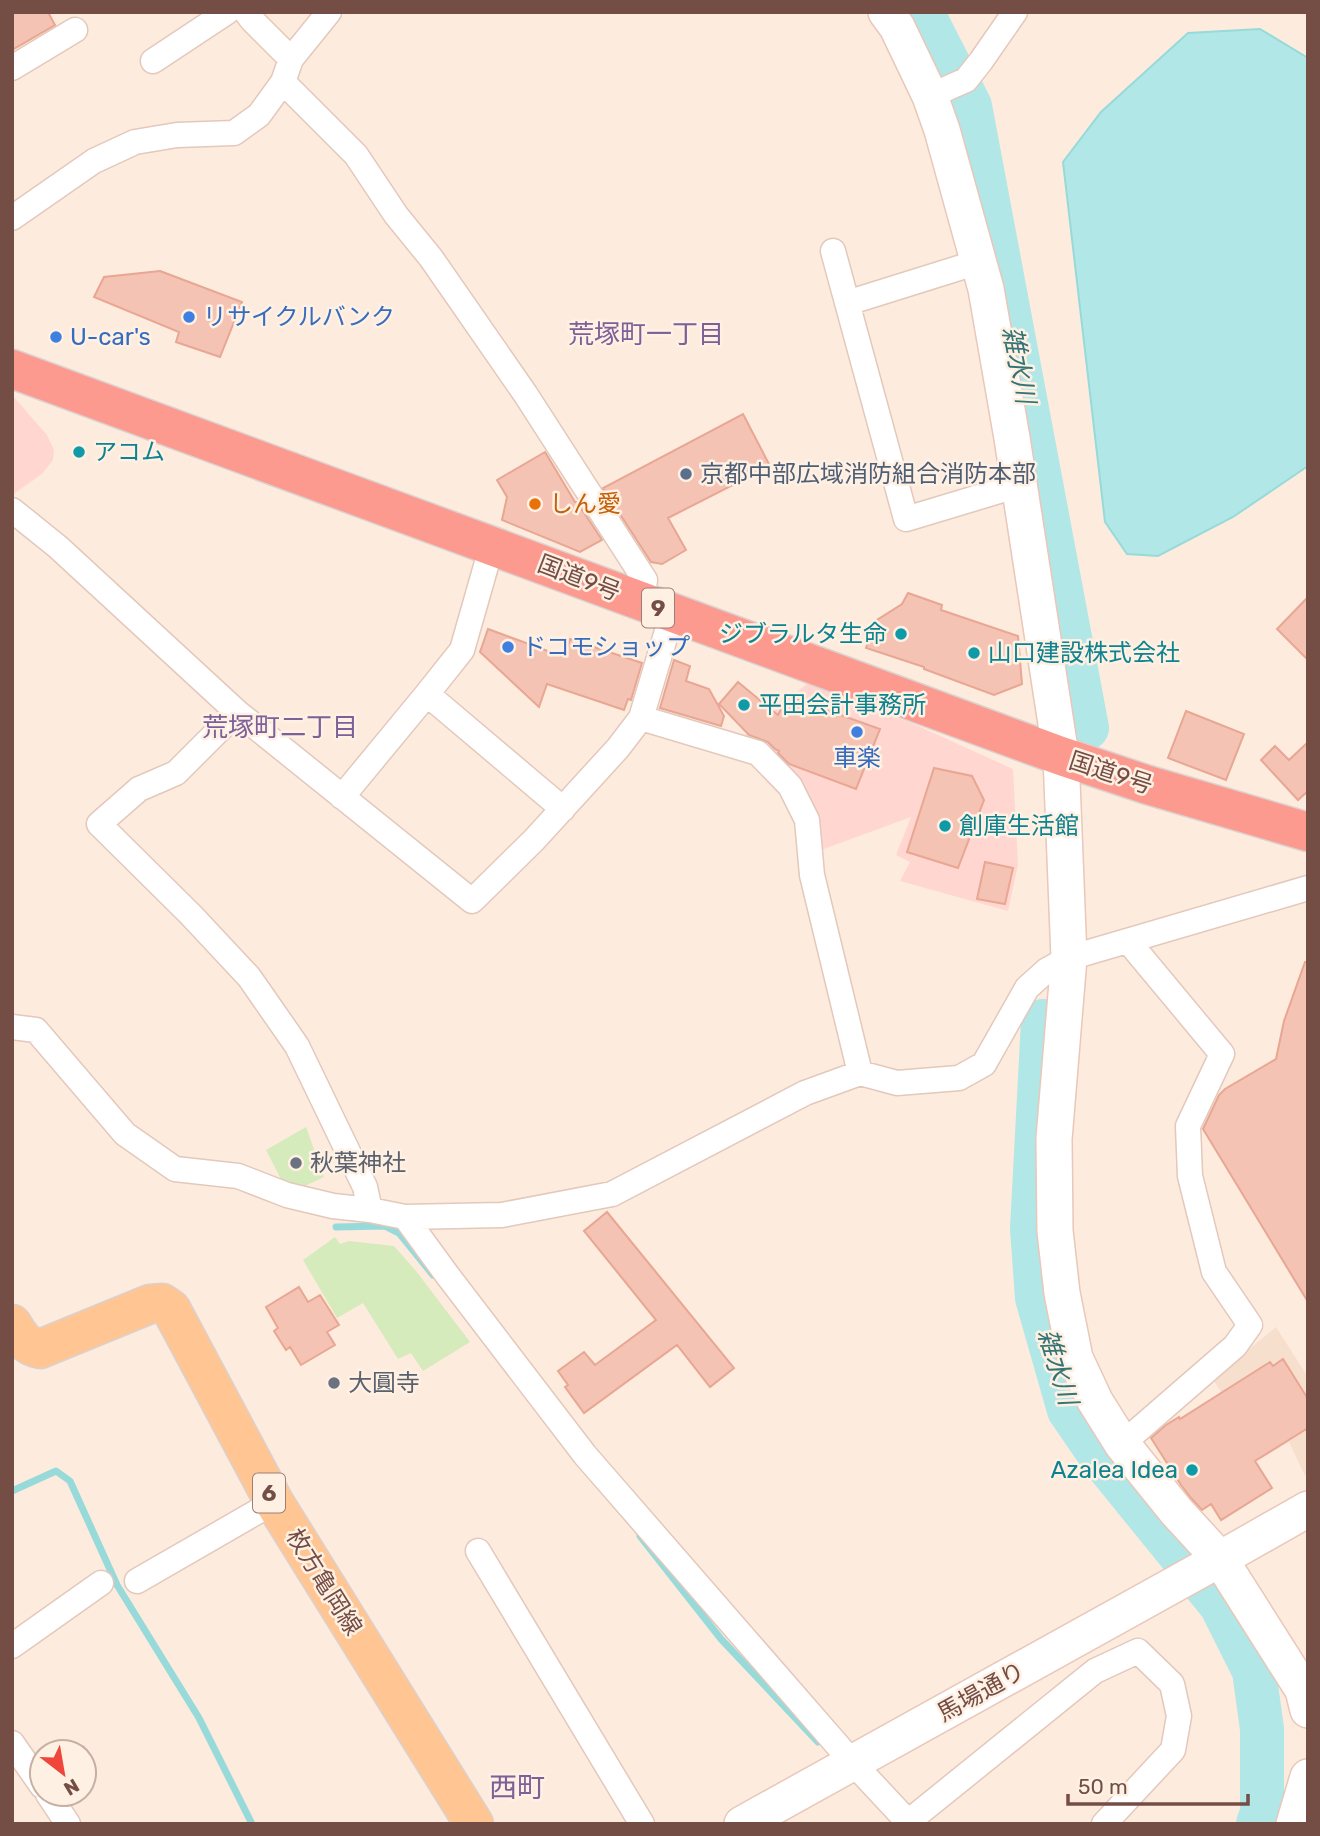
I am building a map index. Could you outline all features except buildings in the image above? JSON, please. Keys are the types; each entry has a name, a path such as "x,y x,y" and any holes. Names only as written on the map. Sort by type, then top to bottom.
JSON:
{"highway":[{"name":"国道9号","path":"12,369 1060,756 1308,832"}],"main road":[{"name":"枚方亀岡線","path":"18,1343 40,1349 150,1304 162,1303 171,1309 274,1502 474,1824"}],"street":[{"path":"153,61 227,12"},
{"path":"246,12 291,59"},
{"path":"12,218 94,161 135,142 177,135 234,133 259,115 283,82 291,59 329,12"},
{"path":"886,12 897,27 930,96 986,289 1060,756 1069,958 1054,1139 1055,1231 1062,1293 1075,1358 1095,1401 1122,1444 1176,1511 1306,1696"},
{"path":"930,96 966,80 1015,12"},
{"path":"12,68 75,30"},
{"path":"12,510 58,547 237,712 472,901 534,841 618,748 641,718 657,607 645,580 526,395 431,258 396,215 356,155 283,82"},
{"path":"833,251 906,519 1019,485"},
{"path":"847,303 978,262"},
{"path":"342,797 462,650 492,545"},
{"path":"427,694 563,809"},
{"path":"237,712 176,773 139,789 99,824 249,976 297,1046 365,1187 370,1210"},
{"path":"641,718 758,753 790,786 807,820 812,875 860,1073"},
{"path":"12,1027 36,1030 125,1133 176,1169 238,1176 286,1195 333,1206 405,1217 502,1215 612,1194 805,1093 860,1073 897,1083 959,1078 984,1064 1027,988 1047,970 1069,958 1308,888"},
{"path":"1122,1444 1235,1346 1250,1325 1214,1272 1190,1176 1188,1126 1222,1054 1128,941"},
{"path":"405,1217 585,1455 853,1763 909,1823 1095,1671 1138,1651 1172,1684 1179,1716 1173,1750 1104,1824"},
{"path":"137,1581 274,1502"},
{"name":"馬場通り","path":"742,1824 1308,1509"},
{"path":"478,1551 642,1824"},
{"path":"12,1646 102,1583"},
{"path":"12,1744 28,1766"},
{"path":"1294,1824 1308,1777"},
{"path":"57,1808 68,1824"}],"shaded area":[{"path":"12,395 47,435 54,450 53,460 42,474 12,495"},
{"path":"808,683 916,725 1013,769 1018,865 1008,911 900,881 910,862 896,855 911,817 821,850 789,774 745,735"},
{"path":"1276,1327 1308,1377 1308,1475 1305,1476 1289,1442 1261,1459 1213,1379"}],"green space":[{"name":"秋葉神社","path":"306,1127 324,1177 305,1186 282,1181 266,1150"},
{"path":"335,1237 340,1244 349,1241 394,1246 470,1342 423,1371 411,1353 398,1359 363,1303 337,1318 303,1260"}],"water":[{"path":"1260,29 1308,58 1308,466 1233,517 1158,556 1127,554 1105,522 1063,162 1101,112 1188,33"}],"waterway":[{"name":"雑水川","path":"922,12 970,106 1087,728"},
{"name":"雑水川","path":"1043,1021 1032,1229 1037,1298 1069,1410 1104,1461 1221,1605 1254,1671 1262,1729 1262,1812 1258,1824"},
{"path":"336,1227 385,1226 399,1233 433,1275"},
{"path":"12,1491 56,1471 70,1481 117,1585 199,1718 252,1824"},
{"path":"640,1536 721,1639 818,1742"}],"place":[{"name":"リサイクルバンク","path":"189,317"},
{"name":"U-car's","path":"56,337"},
{"name":"アコム","path":"79,452"},
{"name":"京都中部広域消防組合消防本部","path":"686,474"},
{"name":"しん愛","path":"535,504"},
{"name":"ジブラルタ生命","path":"901,634"},
{"name":"ドコモショップ","path":"508,647"},
{"name":"山口建設株式会社","path":"974,653"},
{"name":"平田会計事務所","path":"744,705"},
{"name":"車楽","path":"857,732"},
{"name":"創庫生活館","path":"945,826"},
{"name":"秋葉神社","path":"296,1163"},
{"name":"大圓寺","path":"334,1383"},
{"name":"Azalea Idea","path":"1192,1470"}],"district":[{"name":"荒塚町一丁目","path":"646,334"},
{"name":"荒塚町二丁目","path":"280,727"},
{"name":"西町","path":"517,1787"}]}
